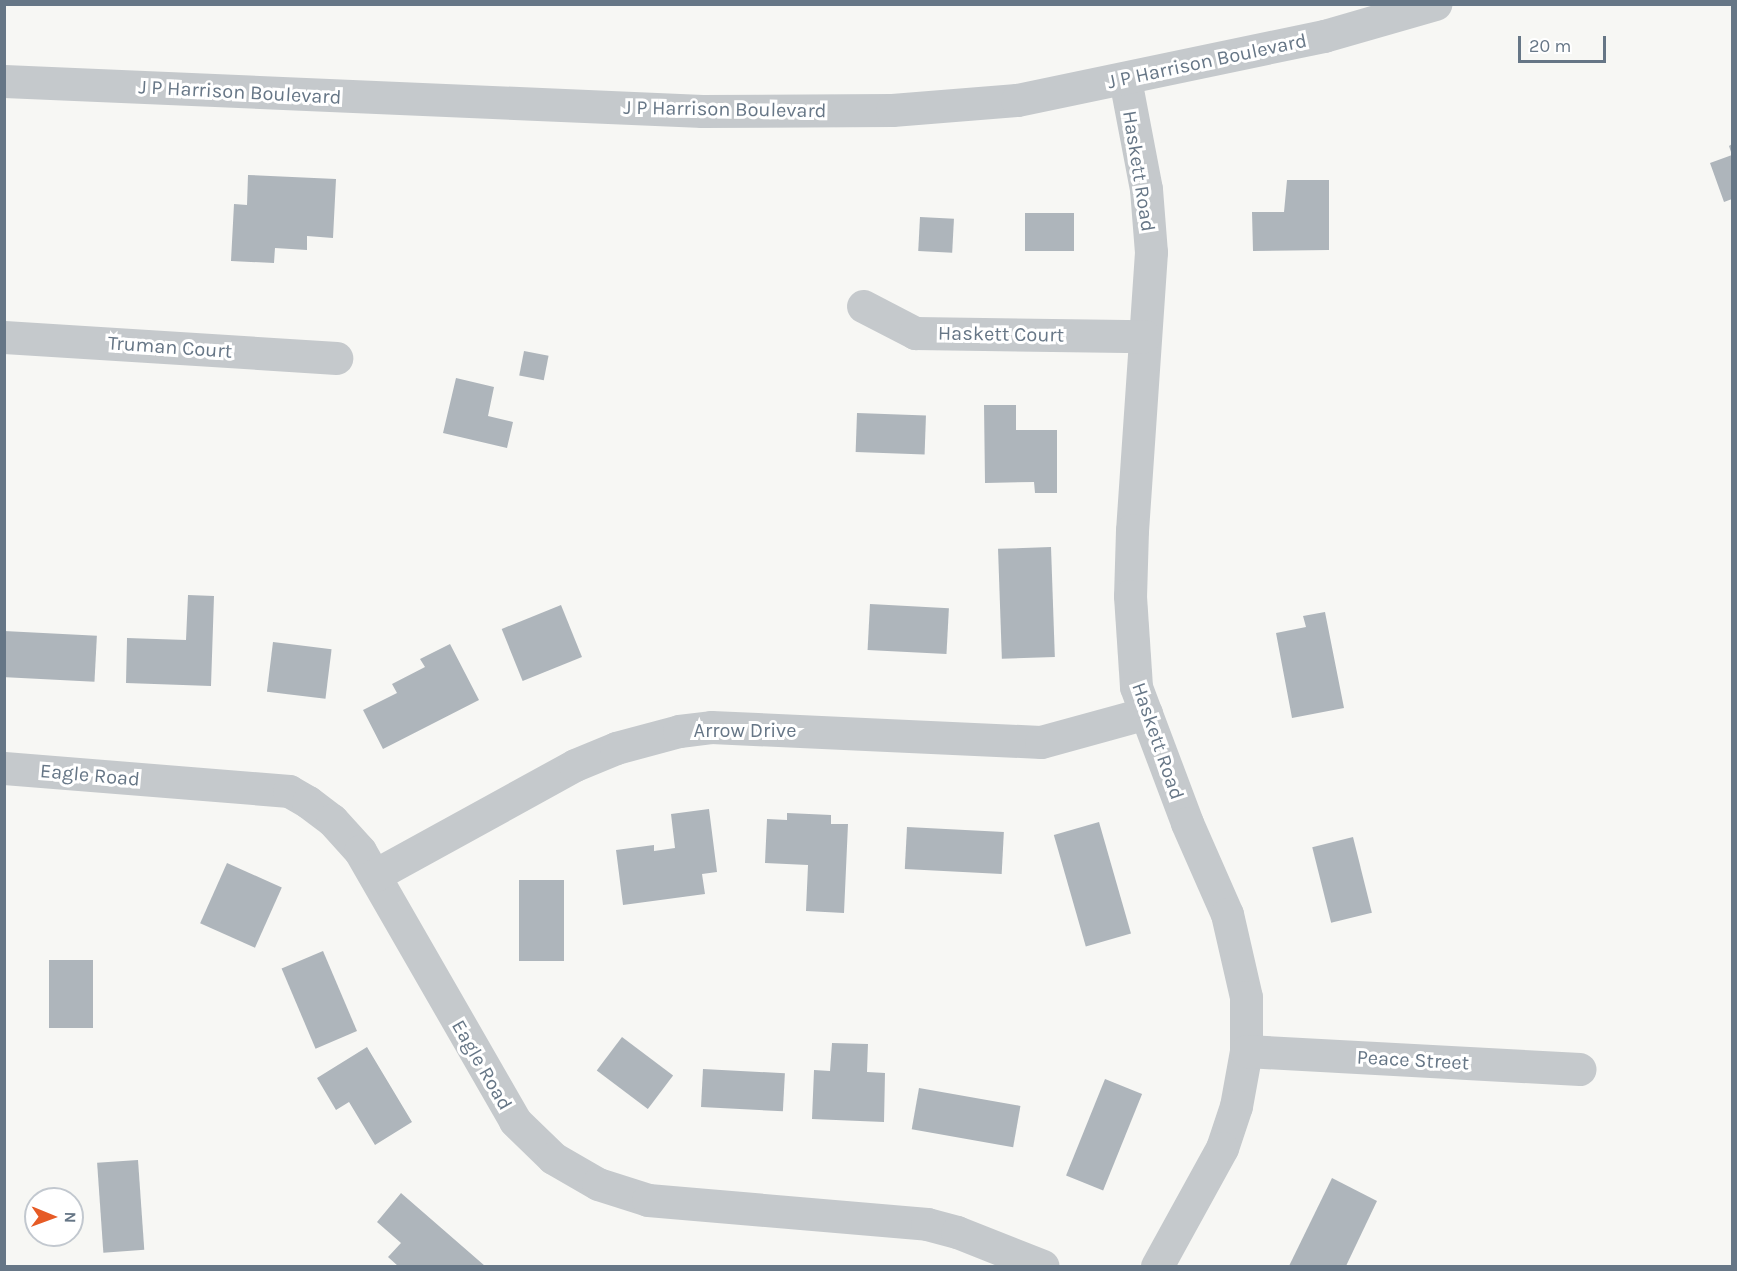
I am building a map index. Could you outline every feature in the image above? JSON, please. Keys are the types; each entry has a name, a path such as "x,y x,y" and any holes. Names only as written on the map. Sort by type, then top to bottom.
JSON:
{"street":[{"name":"J P Harrison Boulevard","path":"4,81 702,111 892,110 1017,100 1125,79 1324,36 1435,4"},
{"name":"Haskett Road","path":"1125,79 1146,189 1151,252 1144,336 1130,597 1136,687 1187,823 1227,914 1239,954 1246,998 1246,1051 1236,1106 1222,1148 1157,1266"},
{"name":"Haskett Court","path":"863,306 915,333 1144,336"},
{"name":"Truman Court","path":"4,337 336,358"},
{"name":"Arrow Drive","path":"375,876 575,765 616,748 680,730 711,727 1041,742 1146,713"},
{"name":"Eagle Road","path":"4,768 289,791 340,827 375,876 515,1121 553,1158 575,1172 648,1200 927,1224 957,1232 1043,1266"},
{"name":"Peace Street","path":"1246,1051 1580,1069"}],"building":[{"path":"1732,155 1732,199 1724,202 1710,163"},
{"path":"248,175 336,179 333,238 307,236 307,250 275,248 274,263 231,261 234,204 247,205"},
{"path":"1287,180 1329,180 1329,250 1253,251 1252,212 1284,212"},
{"path":"1025,213 1074,213 1074,251 1025,251"},
{"path":"920,217 954,219 952,253 918,251"},
{"path":"524,351 549,356 544,380 519,376"},
{"path":"456,378 494,387 488,416 513,422 507,448 443,433"},
{"path":"984,405 1016,405 1016,430 1057,430 1057,493 1035,493 1034,482 985,483"},
{"path":"857,413 926,415 925,454 856,452"},
{"path":"1051,547 1055,657 1002,659 998,549"},
{"path":"188,595 214,596 211,686 126,683 127,638 186,640"},
{"path":"870,604 949,608 946,654 868,650"},
{"path":"561,605 582,657 523,681 502,629"},
{"path":"1325,612 1344,708 1292,718 1276,633 1306,627 1303,616"},
{"path":"4,631 97,636 94,682 4,677"},
{"path":"273,642 332,649 325,699 267,692"},
{"path":"450,644 479,700 383,749 363,710 397,693 392,684 425,667 420,659"},
{"path":"709,809 717,872 702,874 705,894 623,905 616,850 654,845 654,851 675,848 671,814"},
{"path":"787,813 831,815 831,824 848,824 844,913 806,911 808,865 765,863 767,819 787,820"},
{"path":"1099,822 1131,934 1086,946 1054,835"},
{"path":"907,827 1004,832 1002,874 905,869"},
{"path":"1353,837 1372,913 1331,923 1312,847"},
{"path":"227,863 282,887 255,948 200,923"},
{"path":"519,880 564,880 564,961 519,961"},
{"path":"323,951 357,1031 316,1049 282,969"},
{"path":"49,960 93,960 93,1028 49,1028"},
{"path":"622,1037 673,1076 648,1109 597,1071"},
{"path":"832,1043 868,1044 867,1072 885,1073 884,1122 812,1119 814,1070 830,1071"},
{"path":"367,1047 412,1122 375,1145 349,1102 336,1110 317,1078"},
{"path":"703,1069 785,1073 783,1111 701,1107"},
{"path":"1105,1079 1142,1094 1103,1190 1066,1175"},
{"path":"919,1088 1020,1106 1013,1147 912,1129"},
{"path":"138,1160 144,1250 103,1253 97,1163"},
{"path":"1332,1178 1377,1201 1346,1266 1289,1266"},
{"path":"401,1193 485,1266 398,1266 388,1257 401,1243 377,1222"}]}
